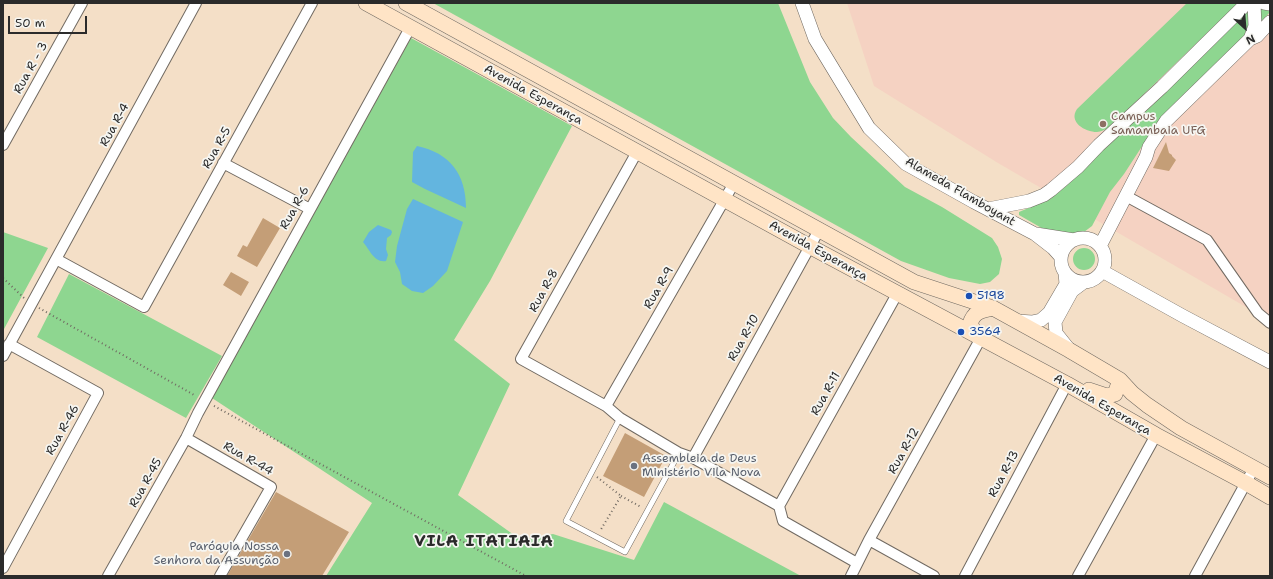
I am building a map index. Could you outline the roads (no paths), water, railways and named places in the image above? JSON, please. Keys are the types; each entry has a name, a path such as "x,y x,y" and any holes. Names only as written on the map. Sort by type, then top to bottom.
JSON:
{"main road":[{"name":"Avenida Esperança","path":"366,3 896,294 1067,384 1156,435 1270,497"},
{"name":"Avenida Esperança","path":"406,3 914,282 993,308 1120,380 1132,393 1147,405 1181,428 1270,477"},
{"path":"979,337 970,324 972,317 978,312 993,308"},
{"path":"1067,384 1107,396 1115,394 1120,380"}],"street":[{"name":"Rua R - 3","path":"3,145 82,3"},
{"name":"Rua R-4","path":"3,356 196,3"},
{"name":"Rua R-5","path":"56,260 144,307 312,3"},
{"name":"Alameda Flamboyant","path":"802,3 815,39 869,128 906,164 1035,234 1053,248 1061,257"},
{"path":"1009,221 1011,211 1052,190 1078,167 1098,145 1162,87 1242,8 1245,3"},
{"path":"1250,39 1255,26 1254,3"},
{"path":"1264,3 1270,4"},
{"path":"1100,246 1146,157 1149,147 1166,122 1250,39 1257,36 1270,22"},
{"name":"Rua R-6","path":"205,401 410,28"},
{"name":"Rua R-8","path":"606,406 521,359 637,152"},
{"path":"223,163 310,209"},
{"name":"Rua R-9","path":"606,406 734,183"},
{"path":"1126,196 1207,240 1258,313 1270,323"},
{"path":"988,209 1029,201"},
{"name":"Rua R-10","path":"693,458 819,230"},
{"name":"Alameda Flamboyant","path":"1035,234 1074,240"},
{"path":"1013,320 1032,322 1041,320 1049,313 1066,284 1061,257 1065,248 1074,240 1086,238 1092,240 1100,246 1104,253 1105,259 1102,271 1094,279 1084,282 1072,291 1055,322 1056,333 1069,350"},
{"path":"1102,271 1270,362"},
{"path":"1065,273 1073,280 1084,282"},
{"name":"Rua R-11","path":"779,506 896,294"},
{"name":"Rua R-12","path":"850,576 979,337"},
{"name":"Rua R-46","path":"3,568 98,393 9,344"},
{"name":"Rua R-13","path":"965,576 1067,384"},
{"name":"Rua R-45","path":"108,576 186,438 205,401"},
{"path":"606,406 620,418 679,453 693,458 779,506 783,521 857,563"},
{"path":"1078,576 1156,435"},
{"name":"Rua R-44","path":"186,438 271,487 220,576"},
{"path":"1195,576 1254,468"},
{"path":"869,540 934,576"}],"lane":[{"path":"620,418 566,522 625,552 679,453"}],"water":[{"path":"417,146 429,149 439,154 454,167 463,185 466,208 412,182 413,152"},
{"path":"413,199 463,222 447,271 433,286 423,293 412,291 402,284 400,272 395,262 397,246 407,209"},
{"path":"378,225 391,230 392,232 387,238 386,249 388,255 386,261 375,258 363,242 369,232"}],"place":[{"name":"Campus Samambaia UFG","path":"1103,124"},
{"name":"5198","path":"969,296"},
{"name":"3564","path":"961,332"},
{"name":"Assembleia de Deus Ministério Vila Nova","path":"634,466"},
{"name":"Paróquia Nossa Senhora da Assunção","path":"287,554"}],"district":[{"name":"VILA ITATIAIA","path":"484,542"}]}
